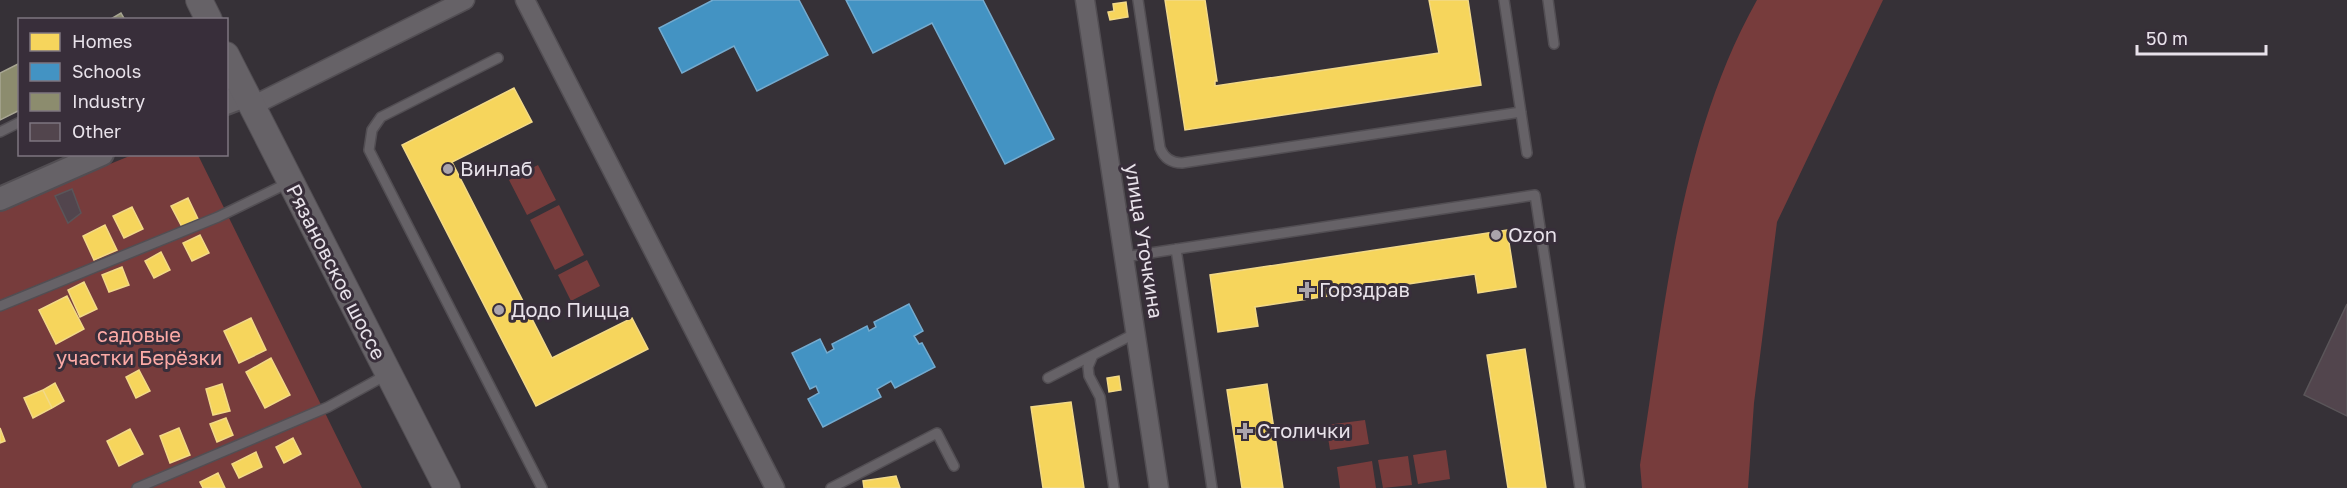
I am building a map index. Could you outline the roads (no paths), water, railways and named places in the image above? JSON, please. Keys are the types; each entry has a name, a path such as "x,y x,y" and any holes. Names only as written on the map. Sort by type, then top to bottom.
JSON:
{"main road":[{"path":"199,0 208,18"},
{"name":"Рязановское шоссе","path":"228,61 242,102 290,182 447,488"}],"street":[{"path":"242,102 465,0"},
{"path":"525,0 775,488"},
{"name":"улица Уточкина","path":"1085,0 1159,488"},
{"path":"0,199 97,156"}],"lane":[{"path":"1138,0 1160,148 1173,162 1182,163 1521,112"},
{"path":"1504,0 1527,153"},
{"path":"1548,0 1554,44"},
{"path":"498,58 381,117 372,130 369,150 542,488"},
{"path":"0,132 18,123"},
{"path":"0,306 218,217 290,182"},
{"path":"1124,256 1535,195 1580,488"},
{"path":"1176,249 1212,488"},
{"path":"1048,378 1136,333"},
{"path":"1093,355 1088,367 1089,376 1101,397 1114,488"},
{"path":"137,488 328,407 388,374"},
{"path":"831,488 937,433 954,466"}],"place":[{"name":"Винлаб","path":"448,169"},
{"name":"Ozon","path":"1496,235"},
{"name":"Горздрав","path":"1307,290"},
{"name":"Додо Пицца","path":"499,310"},
{"name":"Столички","path":"1245,431"}],"park label":[{"name":"садовые участки Берёзки","path":"139,346"}]}
